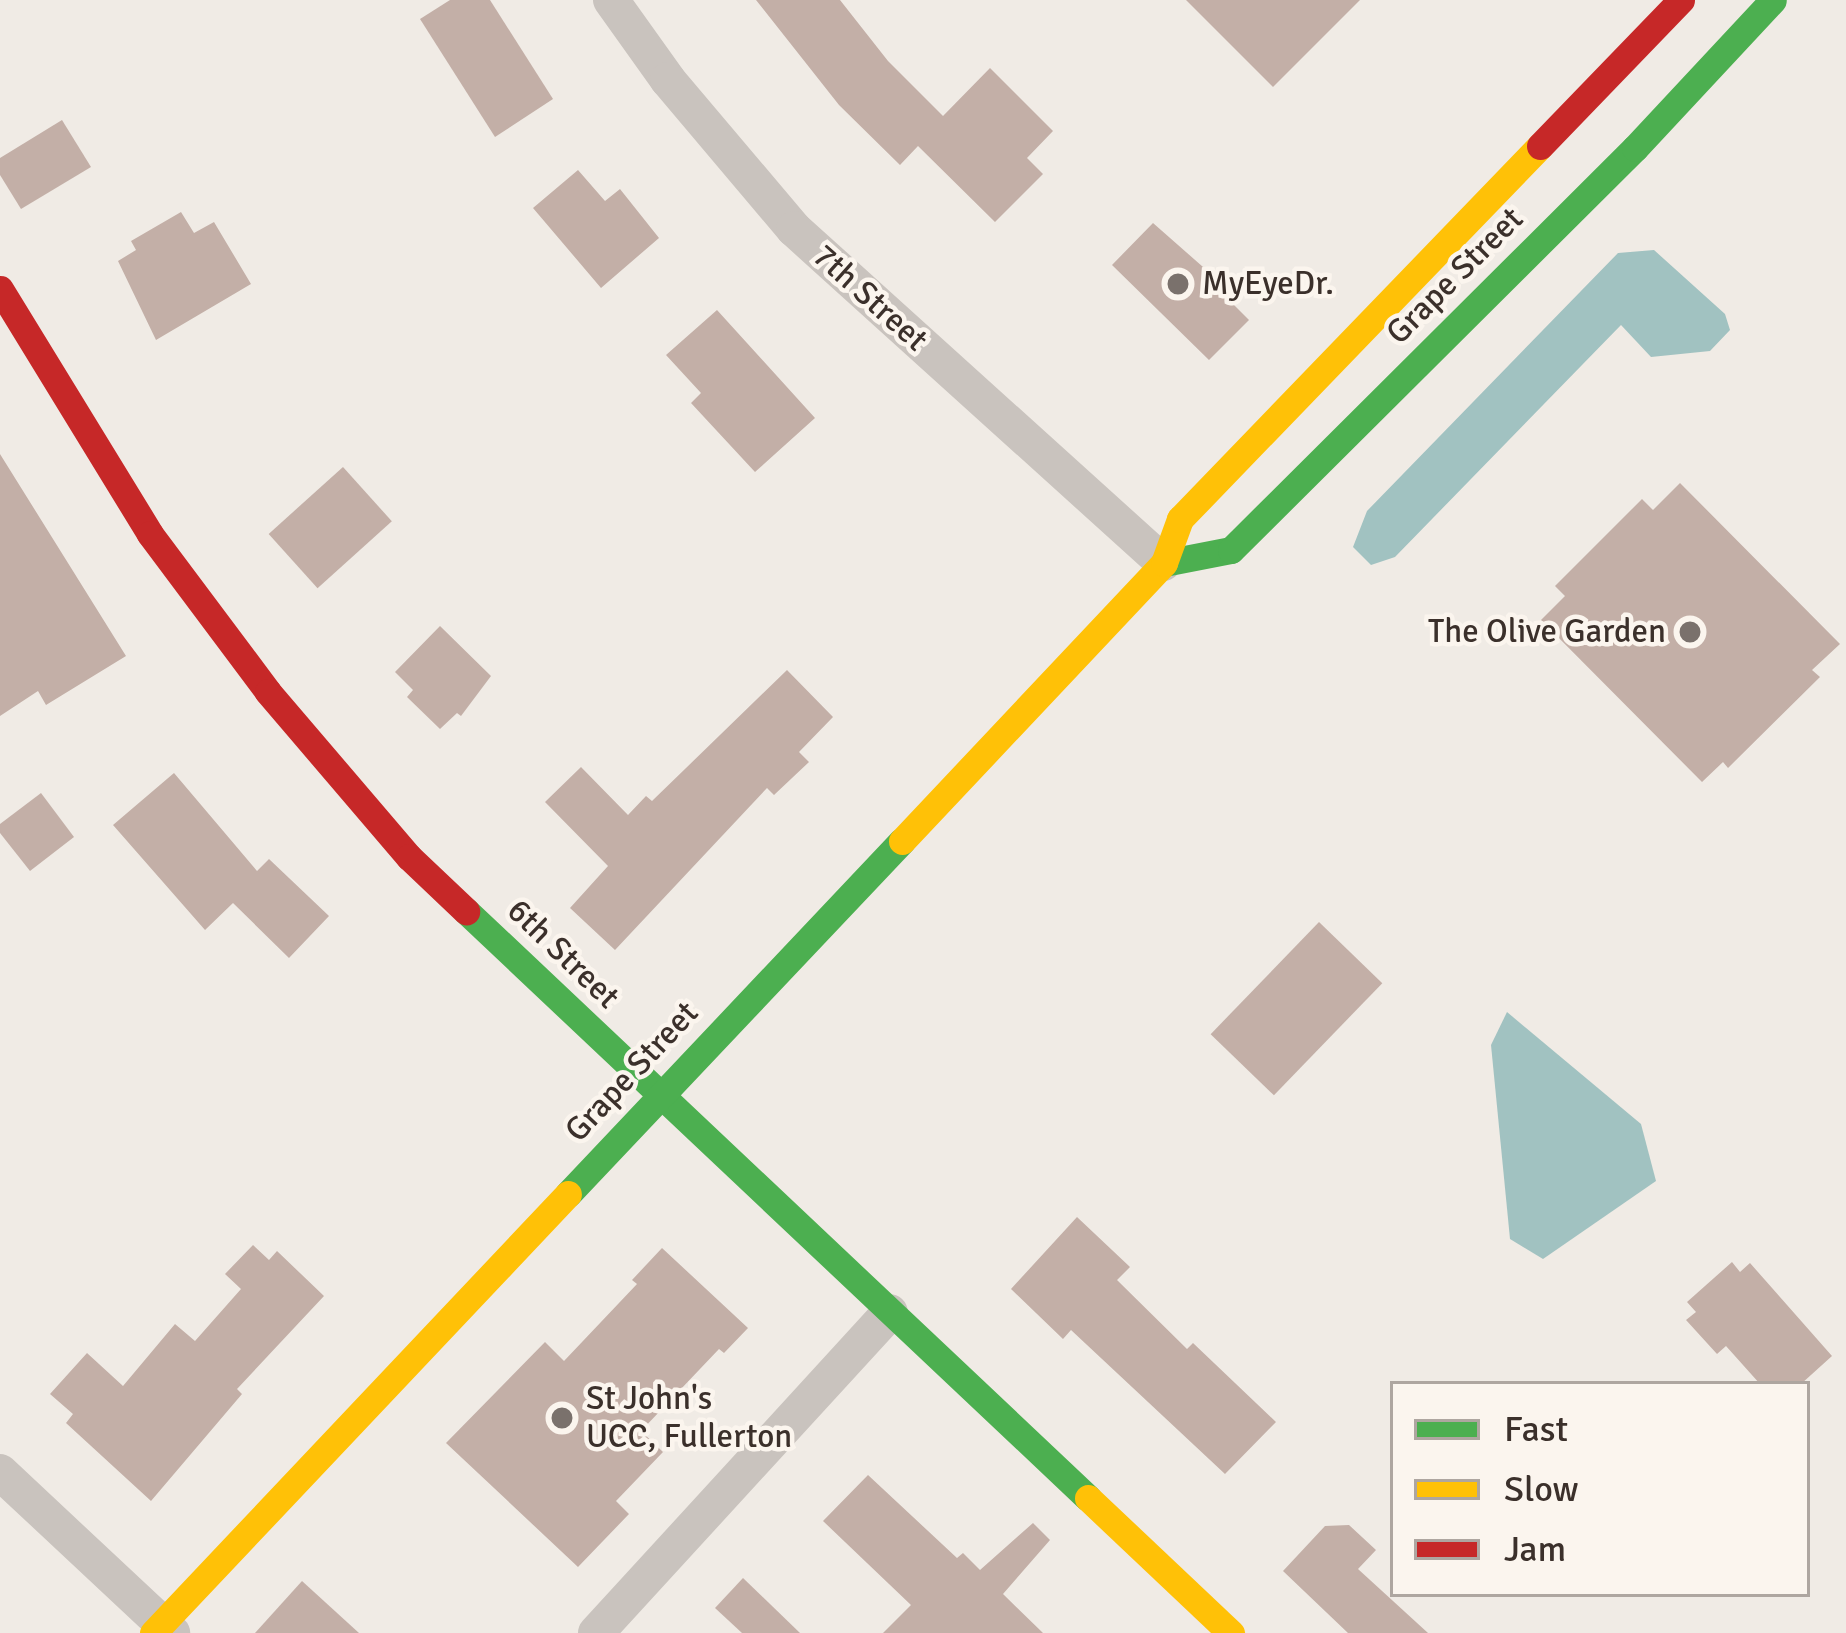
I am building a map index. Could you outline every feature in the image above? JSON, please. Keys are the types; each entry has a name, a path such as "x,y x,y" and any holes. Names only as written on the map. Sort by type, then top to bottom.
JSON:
{"main road":[{"name":"Grape Street","path":"163,1630 659,1096 1164,563 1180,519 1681,0"},
{"name":"Grape Street","path":"1164,563 1231,550 1635,148 1773,0"},
{"name":"6th Street","path":"0,289 150,534 268,692 409,857 1231,1633"}],"street":[{"name":"7th Street","path":"611,0 668,80 794,229 1164,563"},
{"path":"596,1633 890,1312"},
{"path":"0,1472 163,1630"}],"water":[{"path":"1654,250 1725,314 1730,330 1710,351 1651,357 1621,325 1395,557 1371,565 1353,547 1367,511 1618,253"},
{"path":"1507,1012 1641,1124 1656,1181 1543,1259 1510,1239 1491,1045"}],"building":[{"path":"450,0 490,0 553,99 495,137 420,19"},
{"path":"756,0 840,0 888,61 943,116 990,68 1053,131 1027,158 1043,174 995,222 918,146 900,165 839,105"},
{"path":"1186,0 1360,0 1273,87"},
{"path":"62,120 91,167 21,209 0,175 0,158"},
{"path":"578,170 605,201 620,189 659,238 601,288 533,208"},
{"path":"181,212 194,233 214,222 251,284 156,340 118,261 136,250 131,241"},
{"name":"MyEyeDr.","path":"1153,223 1236,296 1231,302 1249,320 1209,360 1112,265"},
{"path":"717,310 815,418 755,472 691,403 701,393 666,355"},
{"path":"0,454 126,656 46,705 38,691 0,716"},
{"path":"343,467 392,521 318,588 269,534"},
{"name":"The Olive Garden","path":"1680,483 1840,644 1812,670 1820,677 1728,768 1723,762 1702,782 1541,620 1565,596 1555,586 1642,499 1653,510"},
{"path":"440,626 491,676 461,716 457,713 440,729 407,697 413,690 395,672"},
{"path":"787,670 833,717 799,752 809,762 774,795 767,788 615,950 570,908 608,866 545,802 581,767 628,815 646,796 652,801"},
{"path":"174,773 257,871 269,859 329,916 289,958 233,903 205,930 113,825"},
{"path":"41,793 74,837 30,871 0,833 0,824"},
{"path":"1319,922 1382,983 1274,1095 1211,1034"},
{"path":"1077,1217 1130,1267 1117,1280 1187,1349 1193,1343 1276,1422 1225,1474 1071,1330 1063,1339 1011,1289"},
{"path":"253,1245 269,1260 277,1251 324,1296 237,1389 242,1394 151,1501 66,1423 73,1414 50,1394 87,1353 123,1386 175,1324 195,1341 241,1289 225,1274"},
{"name":"St John's UCC, Fullerton","path":"662,1248 748,1328 724,1353 719,1349 641,1431 663,1452 616,1501 629,1514 578,1567 446,1443 545,1342 564,1361 637,1284 632,1280"},
{"path":"1732,1262 1740,1272 1750,1263 1832,1356 1804,1381 1757,1381 1726,1346 1717,1354 1686,1320 1696,1312 1687,1302"},
{"path":"868,1475 957,1558 963,1553 980,1570 1033,1523 1050,1540 1003,1594 1043,1633 883,1633 911,1605 823,1521"},
{"path":"1349,1525 1376,1550 1358,1569 1428,1633 1348,1633 1283,1571 1325,1526"},
{"path":"743,1578 800,1633 742,1633 715,1608"},
{"path":"302,1581 359,1633 255,1633"}],"traffic: fast":[{"path":"1164,563 1231,550 1635,148 1773,0"},
{"path":"568,1194 902,841"},
{"path":"466,911 1088,1498"}],"traffic: slow":[{"path":"902,841 1164,563 1180,519 1540,146"},
{"path":"153,1633 568,1194"},
{"path":"1088,1498 1231,1633"}],"traffic: jam":[{"path":"1540,146 1681,0"},
{"path":"0,289 150,534 268,692 409,857 466,911"}],"place":[{"name":"MyEyeDr.","path":"1178,284"},
{"name":"The Olive Garden","path":"1690,632"},
{"name":"St John's UCC, Fullerton","path":"562,1418"}]}
